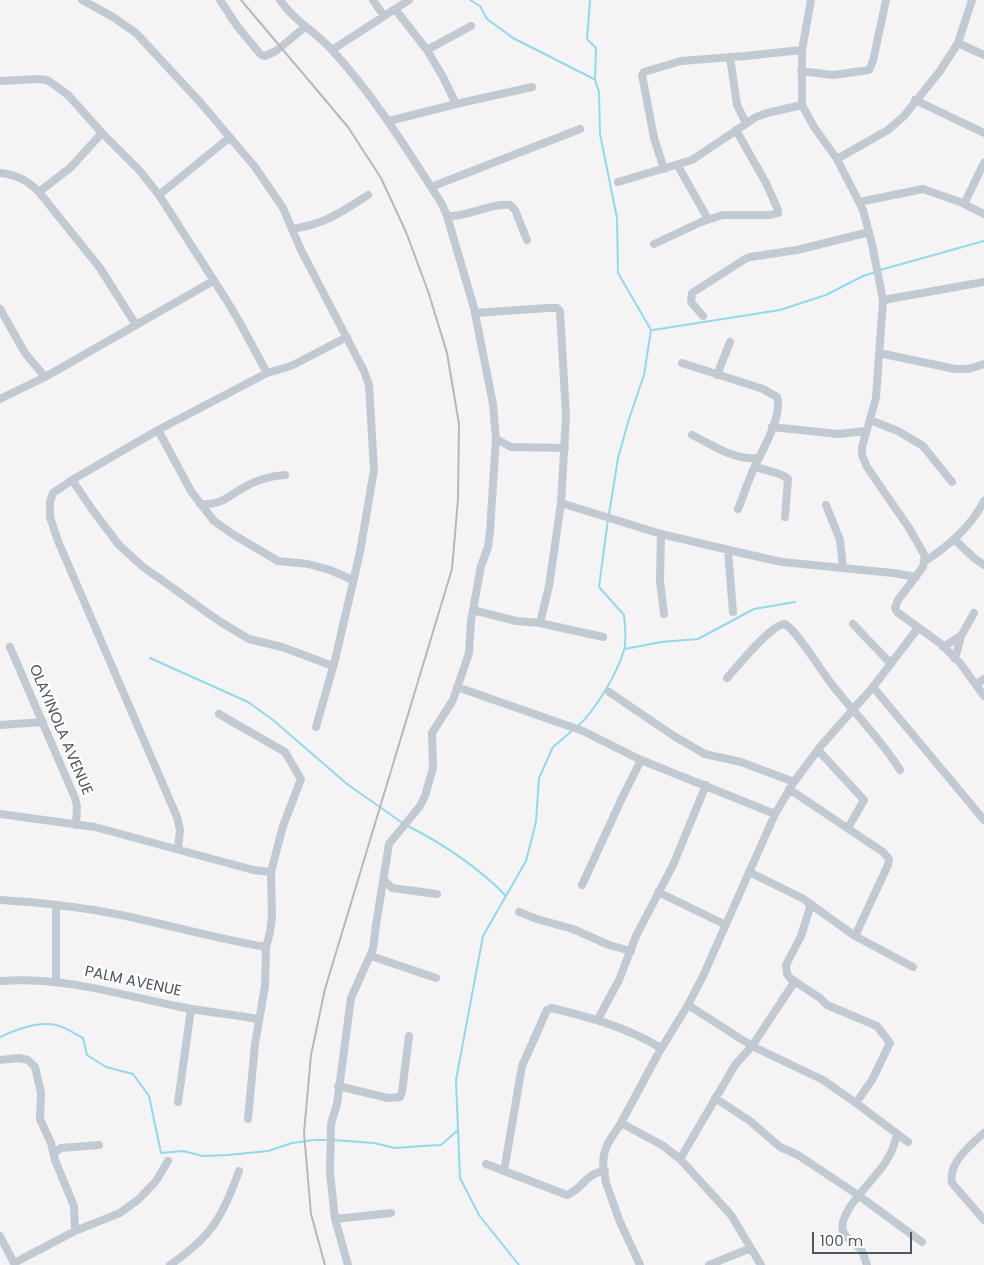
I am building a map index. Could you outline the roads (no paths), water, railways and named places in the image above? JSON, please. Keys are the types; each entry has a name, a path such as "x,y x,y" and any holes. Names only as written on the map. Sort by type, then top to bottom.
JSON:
{"street":[{"path":"82,0 113,17 136,33 200,102 255,167 282,208 301,250 364,371 369,385 374,470 360,552 333,666 316,727"},
{"path":"220,0 237,26 261,55 266,56 276,51 305,27"},
{"path":"280,0 297,20 317,35 332,50 389,121 447,216 475,313 494,404 496,439 490,531 473,610 470,648 453,700 432,733 433,768 425,796 420,806 389,844 371,956 351,998 337,1104 331,1124 330,1173 334,1219 348,1265"},
{"path":"373,0 384,16"},
{"path":"332,50 410,0"},
{"path":"811,0 802,50 802,106 837,159 863,210 883,300 876,398 862,447 863,460 920,545 925,556 923,567 898,600 895,608 897,612 943,647 955,659 984,696"},
{"path":"801,71 833,75 869,70 873,61 886,0"},
{"path":"837,159 898,123 940,70 958,43 972,0"},
{"path":"394,10 427,50 456,104"},
{"path":"427,50 471,26"},
{"path":"958,43 984,55"},
{"path":"664,169 654,138 642,75 644,72 681,61 802,50"},
{"path":"730,57 737,105 746,123"},
{"path":"0,81 46,80 68,95 102,134 140,171 160,195 240,323 267,373"},
{"path":"389,121 532,87"},
{"path":"915,100 984,133"},
{"path":"618,182 678,166 692,160 746,123 767,113 802,106"},
{"path":"431,187 580,129"},
{"path":"654,244 708,219 723,215 771,215 778,212 776,203 766,183 736,130"},
{"path":"38,192 70,168 102,134"},
{"path":"160,195 229,138"},
{"path":"964,204 984,163"},
{"path":"678,166 708,219"},
{"path":"0,173 17,176 30,183 100,268 136,325"},
{"path":"859,202 923,189 964,204 984,214"},
{"path":"292,229 312,226 328,219 368,195"},
{"path":"447,216 464,216 499,206 510,205 516,210 527,240"},
{"path":"703,316 692,302 692,293 745,259 798,250 869,232"},
{"path":"0,399 45,377 213,281"},
{"path":"883,300 984,282"},
{"path":"475,313 548,308 557,308 560,311 566,416 565,448 561,503 549,586 540,623"},
{"path":"0,309 25,353 45,377"},
{"path":"178,849 180,830 176,817 58,541 50,517 50,502 53,493 72,480 158,430 267,373 290,366 347,337"},
{"path":"717,375 730,342"},
{"path":"879,353 955,369 968,369 984,364"},
{"path":"682,363 763,389 777,397 778,408 772,426 738,509"},
{"path":"870,420 898,431 923,446 952,482"},
{"path":"772,426 838,434 866,431"},
{"path":"158,430 200,504 214,521 278,561 308,564 330,570 353,580"},
{"path":"692,435 736,457 757,462 768,472 786,476 789,482 785,517"},
{"path":"496,439 512,447 565,448"},
{"path":"200,504 214,505 263,478 285,475"},
{"path":"72,480 119,545 142,566 219,621 249,639 282,647 333,666"},
{"path":"924,562 954,539 977,514 984,501"},
{"path":"561,503 589,510 661,534 782,562 894,573 916,577"},
{"path":"826,505 840,540 843,568"},
{"path":"661,534 660,581 664,614"},
{"path":"954,539 984,565"},
{"path":"728,550 733,612"},
{"path":"473,610 516,621 540,623 603,637"},
{"path":"955,659 961,636 974,613"},
{"path":"727,678 771,630 782,624 789,626 853,711 879,739 900,770"},
{"path":"853,624 890,664"},
{"path":"640,1265 620,1222 606,1183 603,1164 608,1143 703,976 775,814 794,782 818,750 873,687 918,628"},
{"path":"943,647 961,636"},
{"name":"OLAYINOLA AVENUE","path":"10,648 75,798 77,807 76,825"},
{"path":"976,686 984,679"},
{"path":"458,687 583,731 642,760 775,814"},
{"path":"873,687 984,820"},
{"path":"609,692 674,736 705,754 741,762 794,782"},
{"path":"219,714 285,752 301,779 283,826 271,872 272,916 266,947 266,975 248,1119"},
{"path":"0,725 43,722"},
{"path":"818,750 864,800 848,828"},
{"path":"582,885 622,798 642,760"},
{"path":"598,1019 619,980 636,936 672,865 706,785"},
{"path":"790,789 887,856 889,861 855,936"},
{"path":"0,814 112,831 254,870 271,872"},
{"path":"749,872 811,904 855,936 912,967"},
{"path":"384,880 392,888 437,894"},
{"path":"658,892 726,925"},
{"path":"0,900 36,902 120,915 266,947"},
{"path":"811,904 801,936 786,965 787,974 794,982 820,998 825,1004 877,1026 890,1042 872,1080 856,1103"},
{"path":"56,905 56,982"},
{"path":"519,912 573,929 608,945 631,951"},
{"path":"371,956 436,978"},
{"name":"PALM AVENUE","path":"0,981 32,980 74,984 191,1009 259,1019"},
{"path":"680,1159 735,1065 752,1046 794,982"},
{"path":"688,1005 752,1046 823,1080 908,1142"},
{"path":"504,1170 522,1066 547,1010 552,1008 598,1019 641,1036 662,1048"},
{"path":"178,1102 191,1009"},
{"path":"338,1086 388,1098 400,1097 410,1036"},
{"path":"0,1060 19,1058 28,1060 35,1067 41,1093 40,1119 74,1206 75,1231"},
{"path":"715,1098 750,1122 780,1147 798,1154 922,1242"},
{"path":"621,1123 662,1145 680,1159 731,1215 762,1265"},
{"path":"984,1133 970,1145 956,1162 951,1176 952,1183 984,1220"},
{"path":"867,1265 862,1252 844,1234 842,1228 850,1208 858,1195 886,1163 897,1134"},
{"path":"54,1153 61,1148 99,1145"},
{"path":"0,1236 14,1264 75,1231 120,1214 139,1199 156,1181 168,1161"},
{"path":"486,1164 567,1195 574,1192 592,1174 605,1171"},
{"path":"170,1265 207,1235 220,1217 239,1171"},
{"path":"334,1219 391,1213"},
{"path":"709,1265 751,1248"}],"waterway":[{"path":"470,0 480,6 487,19 513,38 594,79"},
{"path":"590,0 587,39 596,48 595,80 599,92 600,134 617,218 618,273 651,330 644,375 618,458 609,514"},
{"path":"880,270 984,241"},
{"path":"653,330 780,310 826,295 863,276 876,272"},
{"path":"577,727 591,712 605,692 621,660 625,646 624,615 599,587 608,519"},
{"path":"625,649 661,642 698,639 754,609 795,602"},
{"path":"150,658 248,702 273,720 347,784 404,824"},
{"path":"519,1265 479,1215 460,1178 456,1080 483,936 526,861 536,822 539,778 553,747 573,730"},
{"path":"408,826 460,857 484,875 506,896"},
{"path":"0,1037 35,1025 56,1025 83,1038 87,1055 106,1067 133,1074 149,1096 161,1153 183,1151 203,1156 228,1155 268,1151 292,1143 327,1140"},
{"path":"332,1140 374,1143 395,1148 441,1145 458,1130"}],"railway":[{"path":"241,0 348,127 381,178 406,232 428,291 447,353 459,424 458,499 452,569 325,989 311,1055 304,1133 311,1214 325,1265"}]}
